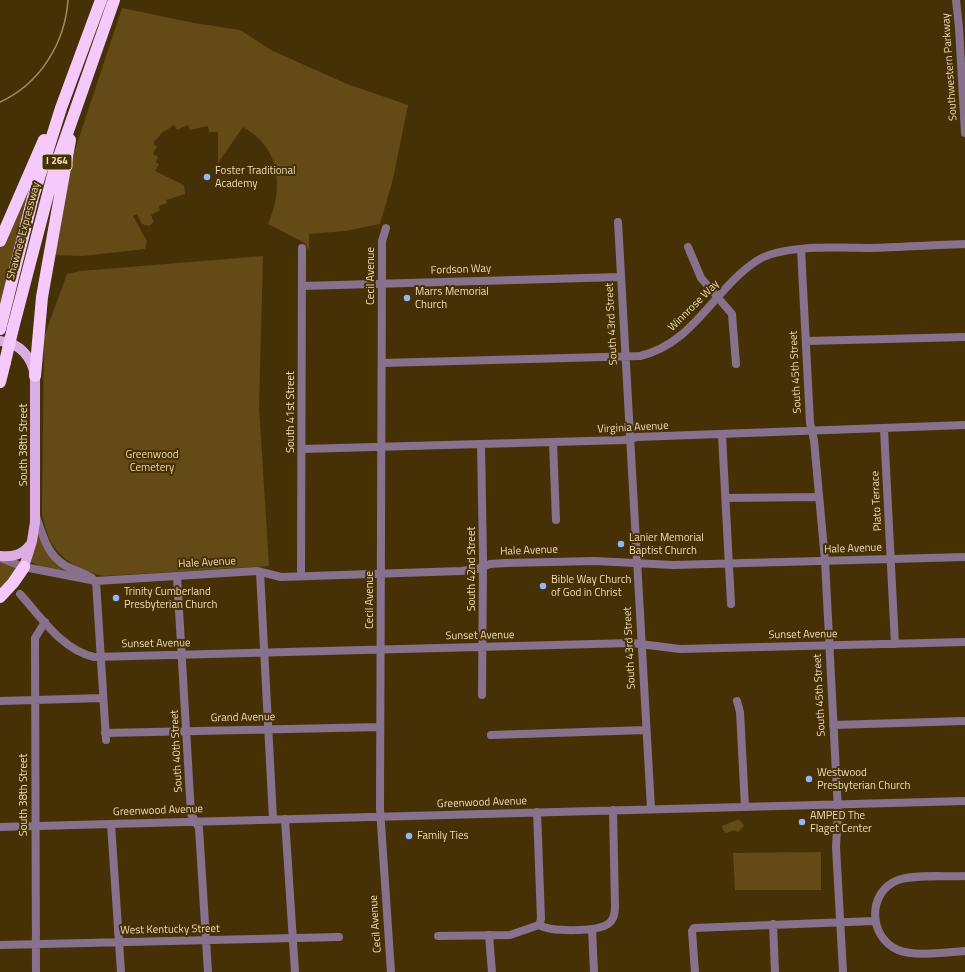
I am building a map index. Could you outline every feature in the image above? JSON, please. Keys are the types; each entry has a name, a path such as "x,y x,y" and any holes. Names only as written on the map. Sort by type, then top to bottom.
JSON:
{"highway":[{"name":"Shawnee Expressway","path":"0,328 32,204 61,108 100,0"},
{"name":"Shawnee Expressway","path":"0,382 48,190 63,144 74,119 114,0"},
{"path":"0,241 52,121 61,108"},
{"path":"35,376 42,298 74,119"},
{"path":"0,597 13,583 24,567"}],"main road":[{"name":"South 38th Street","path":"0,341 14,344 21,349 30,358 35,376 35,514 32,541 24,567"},
{"path":"0,557 21,554 32,541"}],"street":[{"name":"Southwestern Parkway","path":"956,0 960,28 965,133"},
{"name":"South 43rd Street","path":"618,222 651,809"},
{"name":"Cecil Avenue","path":"386,228 382,241 382,573 380,727 381,816 391,972"},
{"name":"Winnrose Way","path":"382,363 640,356 664,348 685,332 742,273 758,260 776,252 801,249 965,244"},
{"name":"South 41st Street","path":"301,576 302,248"},
{"path":"688,248 701,278 730,311 733,320 736,364"},
{"name":"South 45th Street","path":"801,249 810,424 814,440 829,646 837,804 836,847 843,972"},
{"name":"Fordson Way","path":"302,286 620,277"},
{"path":"806,341 965,337"},
{"name":"Virginia Avenue","path":"302,450 553,442 965,425"},
{"name":"Plato Terrace","path":"884,429 894,644"},
{"path":"722,435 730,604"},
{"path":"553,442 556,520"},
{"name":"South 42nd Street","path":"481,444 483,566 482,695"},
{"path":"726,498 818,496"},
{"path":"35,514 45,543 52,554 65,565 96,581"},
{"path":"0,557 24,567 96,581"},
{"name":"Hale Avenue","path":"96,581 260,572 281,577 461,572 498,563 520,562 595,561 673,565 965,557"},
{"path":"260,572 273,819"},
{"name":"South 40th Street","path":"177,576 191,814 198,828 208,972"},
{"path":"0,701 103,698 96,581"},
{"name":"Sunset Avenue","path":"20,594 69,646 83,653 100,657 483,647 641,645 680,649 965,642"},
{"name":"South 38th Street","path":"36,972 37,826 35,638 36,634 45,622"},
{"name":"Grand Avenue","path":"103,698 106,737 186,731 380,727"},
{"path":"737,701 740,712 745,807"},
{"path":"833,725 965,721"},
{"path":"491,735 646,730"},
{"name":"Greenwood Avenue","path":"0,827 965,801"},
{"path":"438,936 513,934 539,925 551,929 592,929 604,926 612,921 616,907 613,810"},
{"path":"537,812 541,919 539,925"},
{"path":"285,819 295,972"},
{"path":"111,824 121,972"},
{"path":"965,876 906,878 896,881 885,888 880,895 874,910 874,921 885,940 898,950 908,952 965,951"},
{"path":"695,972 692,931 697,927 874,921"},
{"path":"773,924 775,972"},
{"path":"592,929 594,972"},
{"path":"489,935 492,972"},
{"name":"West Kentucky Street","path":"0,945 340,937"}],"green space":[{"path":"122,8 194,23 240,30 273,51 347,84 408,105 393,179 380,224 345,231 309,234 309,250 305,243 268,224 276,197 276,170 272,157 256,136 243,127 218,163 218,132 209,132 208,126 190,130 188,125 177,130 174,125 162,133 153,143 157,147 153,154 158,157 156,162 159,164 155,171 184,185 185,194 166,200 167,203 159,206 160,210 151,215 154,222 149,226 142,224 137,214 133,216 147,241 145,249 83,256 55,255 73,156"},
{"path":"30,182 0,304 0,248"},
{"name":"Greenwood Cemetery","path":"263,256 259,407 269,566 104,576 80,568 65,558 53,545 48,535 42,514 44,337 67,274 81,271"},
{"path":"38,532 41,540 82,576 46,569 31,562"},
{"path":"0,563 18,567 0,594"},
{"path":"739,819 744,826 738,832 734,830 726,833 723,830 722,826"},
{"path":"821,852 821,890 735,890 733,853"}],"railway":[{"path":"0,102 27,85 48,60 62,32 68,0"}],"place":[{"name":"Foster Traditional Academy","path":"207,177"},
{"name":"Marrs Memorial Church","path":"407,298"},
{"name":"Lanier Memorial Baptist Church","path":"621,544"},
{"name":"Bible Way Church of God in Christ","path":"543,586"},
{"name":"Trinity Cumberland Presbyterian Church","path":"116,598"},
{"name":"Westwood Presbyterian Church","path":"809,779"},
{"name":"AMPED The Flaget Center","path":"802,822"},
{"name":"Family Ties","path":"409,836"}]}
